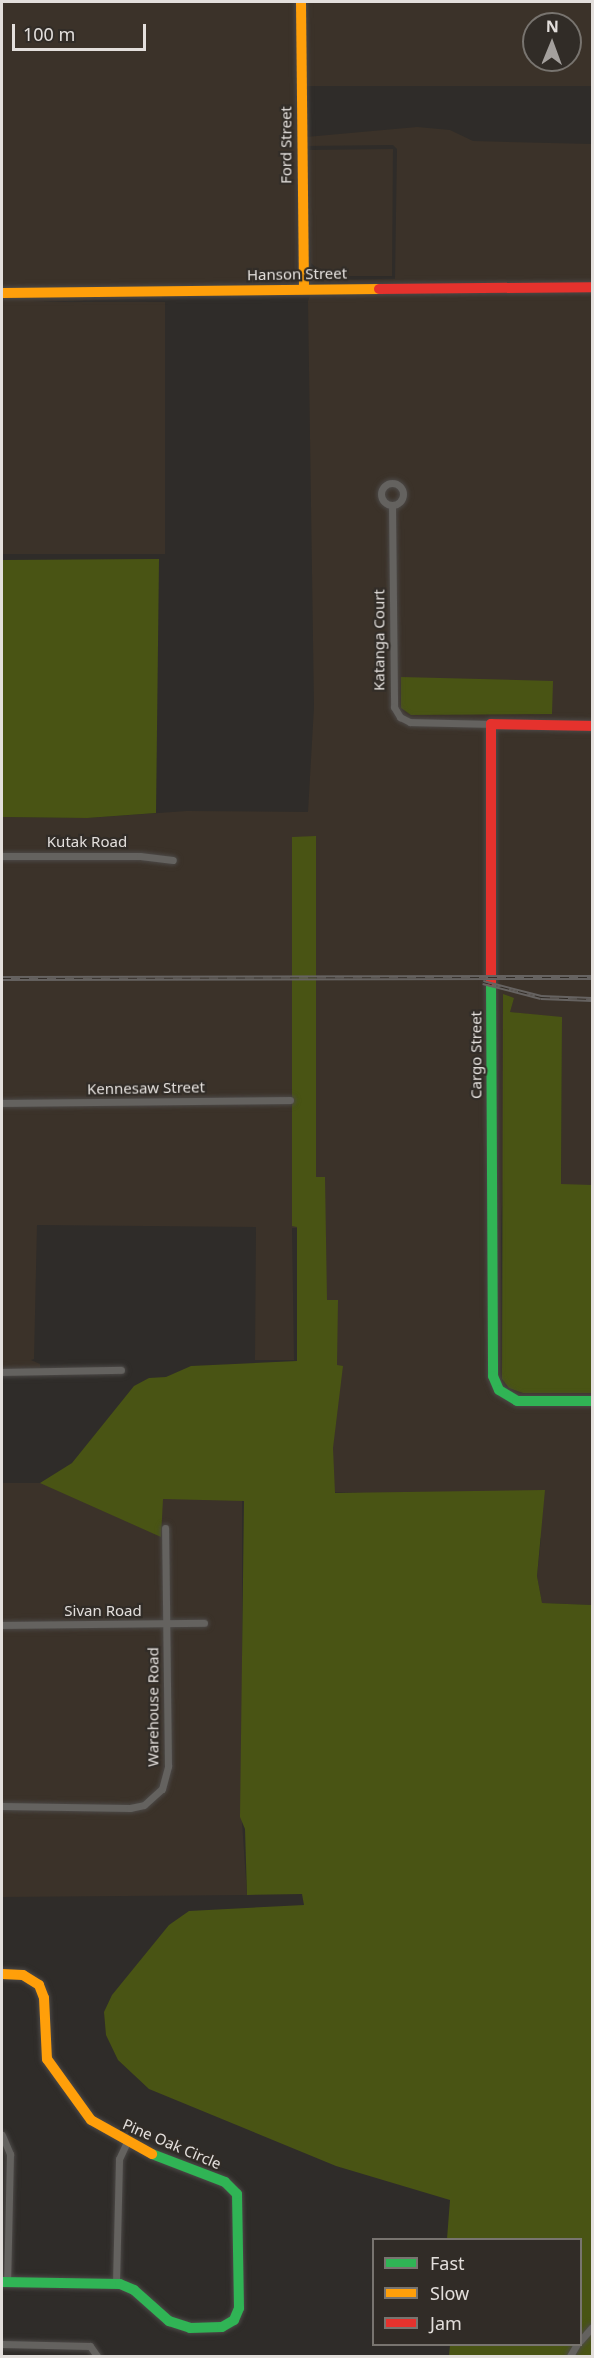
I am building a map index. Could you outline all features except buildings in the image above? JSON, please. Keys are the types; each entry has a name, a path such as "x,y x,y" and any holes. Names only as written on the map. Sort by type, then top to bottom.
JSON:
{"street":[{"name":"Ford Street","path":"301,2 304,288"},
{"name":"Hanson Street","path":"2,293 304,288 592,287"},
{"name":"Katanga Court","path":"392,505 394,707 400,717 410,722 491,724"},
{"path":"491,724 592,726"},
{"name":"Cargo Street","path":"491,724 493,1376 498,1390 517,1401 592,1401"},
{"name":"Kutak Road","path":"2,856 140,856 173,860"},
{"name":"Kennesaw Street","path":"2,1103 290,1100"},
{"path":"2,1372 121,1370"},
{"name":"Warehouse Road","path":"2,1806 130,1808 154,1798 162,1789 168,1766 165,1528"},
{"name":"Sivan Road","path":"2,1625 204,1623"},
{"name":"Pine Oak Circle","path":"2,1974 24,1975 39,1984 44,1998 45,2050 51,2069 91,2120 128,2142 225,2182 237,2194 239,2308 234,2320 222,2327 183,2327 169,2321 134,2290 116,2283 4,2282"},
{"path":"2,2135 10,2154 4,2282"},
{"path":"116,2283 119,2159 128,2142"},
{"path":"582,2339 592,2327"},
{"path":"2,2344 90,2346 97,2356"}],"shaded area":[{"path":"2,2 296,2 296,287 2,287"},
{"path":"306,2 592,2 592,86 306,86"},
{"path":"417,127 450,130 473,141 592,144 592,282 308,283 308,265 324,280 395,279 397,149 393,145 306,146 306,137"},
{"path":"393,149 392,276 325,276 311,263 308,150"},
{"path":"592,292 592,1185 561,1185 562,1018 510,1012 510,997 501,1230 502,1380 523,1393 592,1393 592,1605 542,1603 537,1576 541,1538 363,1493 328,1492 323,1228 292,1228 294,1360 255,1360 256,1227 37,1225 34,1359 31,1360 40,1364 40,1372 2,1369 2,817 87,818 187,811 308,812 314,707 308,301 311,293"},
{"path":"162,296 162,298 2,303 2,298"},
{"path":"2,302 165,302 165,554 2,554"},
{"path":"2,1483 42,1483 66,1493 242,1495 242,1822 247,1895 2,1897"}],"green space":[{"path":"159,559 156,813 87,818 2,817 2,560"},
{"path":"401,677 553,681 552,714 411,715 401,708"},
{"path":"316,836 316,1177 325,1177 327,1300 338,1300 337,1365 343,1366 333,1448 335,1493 545,1490 537,1576 542,1603 592,1605 592,2356 449,2356 450,2346 582,2346 582,2238 447,2238 450,2200 336,2166 149,2089 118,2060 106,2035 104,2012 112,1995 169,1925 189,1911 304,1905 302,1894 247,1895 245,1829 240,1817 244,1501 163,1499 161,1537 40,1483 72,1463 134,1386 149,1378 166,1377 191,1366 297,1361 297,1227 292,1226 292,837"},
{"path":"503,994 514,998 510,1012 562,1017 561,1184 592,1185 592,1393 523,1393 509,1388 502,1379"}],"railway":[{"path":"2,978 592,977"},
{"path":"483,982 541,997 592,999"}],"traffic: fast":[{"path":"491,982 493,1376 499,1390 517,1401 592,1401"},
{"path":"2,2282 120,2284 134,2290 169,2321 190,2328 222,2327 234,2320 239,2308 237,2194 225,2182 152,2154"}],"traffic: slow":[{"path":"301,2 304,288"},
{"path":"2,293 379,289"},
{"path":"2,1974 23,1975 39,1985 44,1998 47,2059 91,2120 152,2154"}],"traffic: jam":[{"path":"379,289 592,287"},
{"path":"491,982 491,724 592,726"}]}
